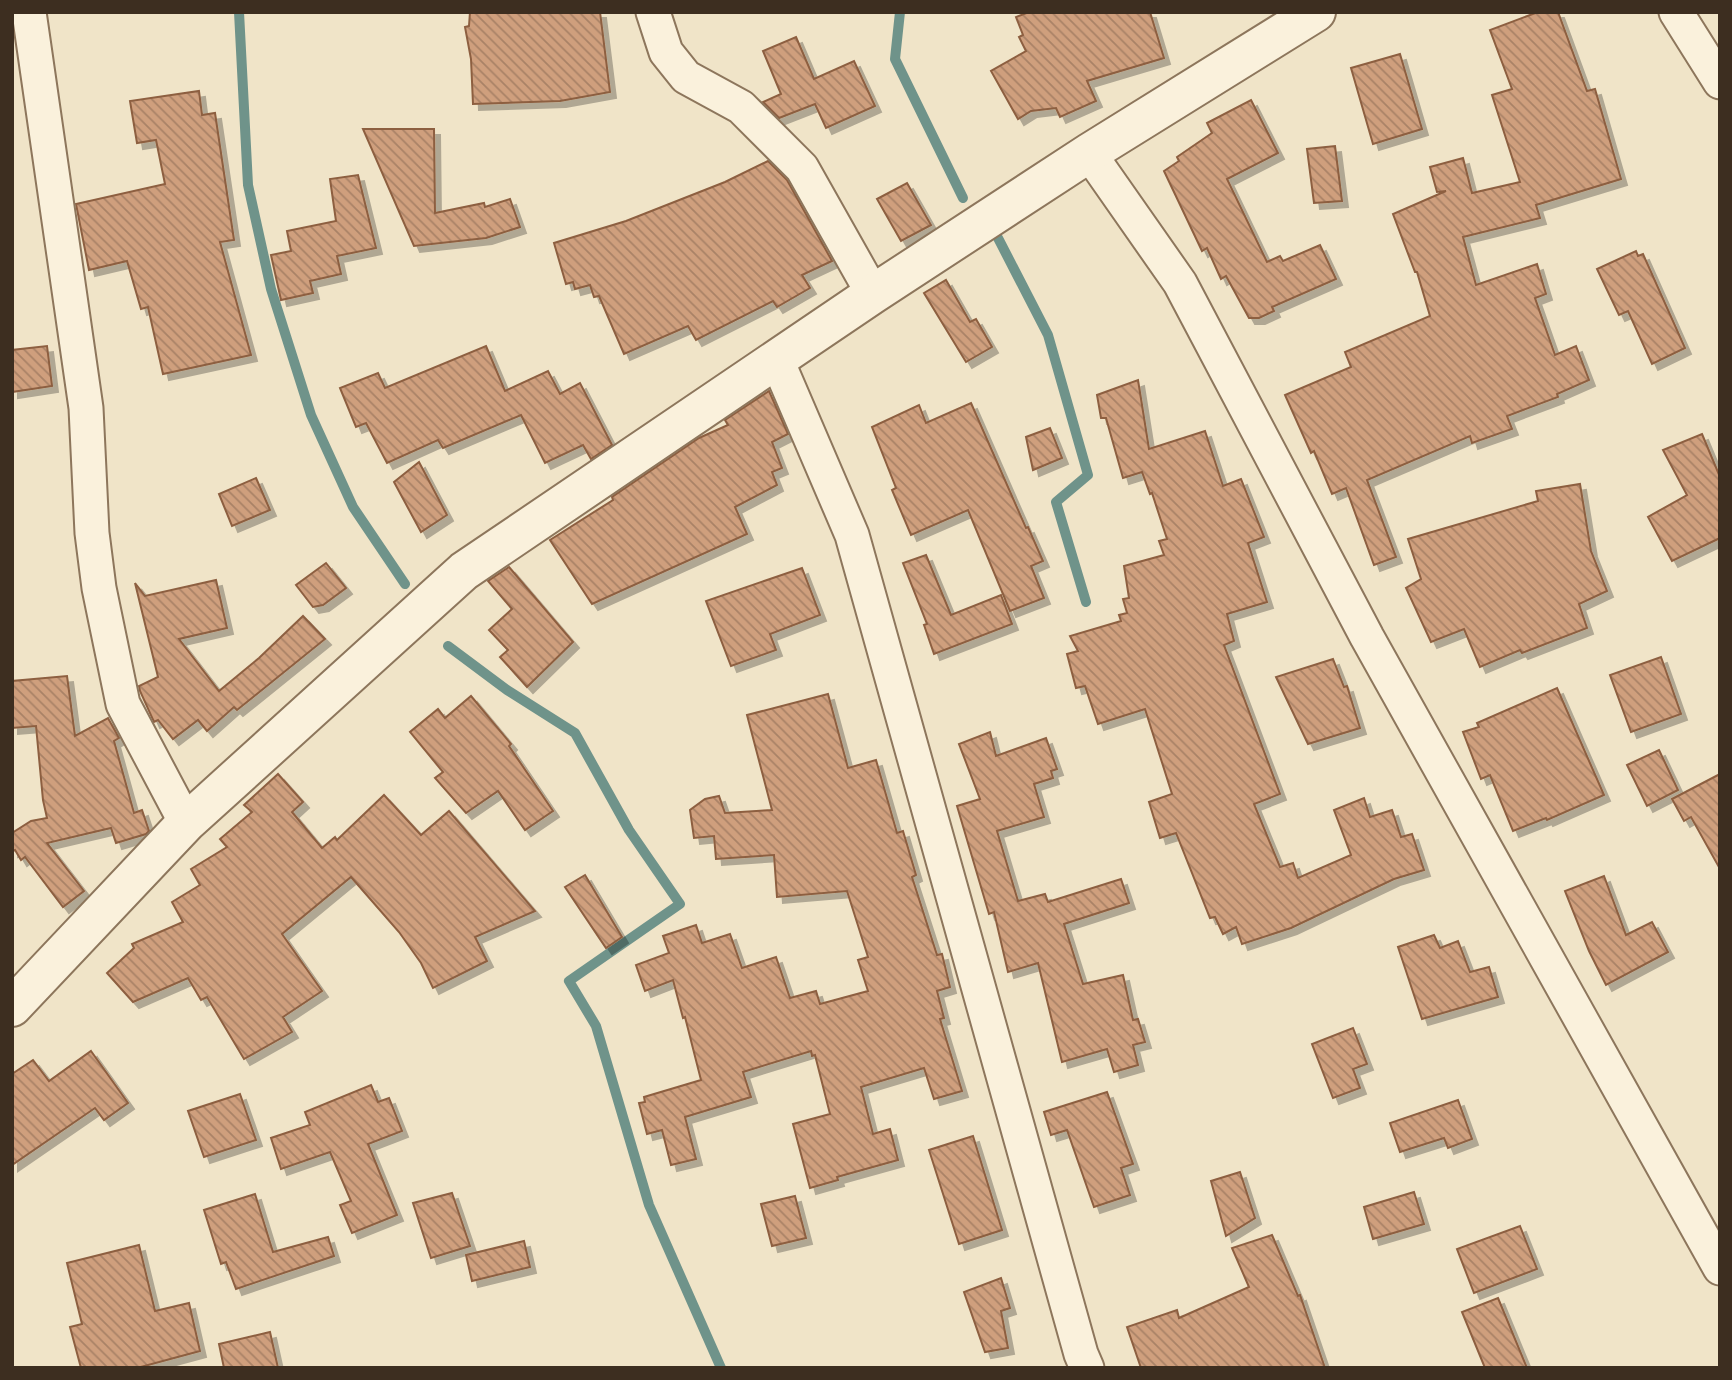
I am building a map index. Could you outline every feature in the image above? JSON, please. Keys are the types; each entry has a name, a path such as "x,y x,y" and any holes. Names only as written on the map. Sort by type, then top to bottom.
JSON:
{"street":[{"path":"29,12 86,408 92,533 99,588 123,704 186,823"},
{"path":"653,12 666,52 686,77 741,107 803,168 873,294"},
{"path":"12,1007 186,823 464,571 873,294 1089,153 1316,12"},
{"path":"1676,12 1720,82"},
{"path":"1089,153 1180,283 1367,637 1720,1268"},
{"path":"776,358 852,535 1087,1368"}],"building":[{"path":"470,12 600,12 610,92 560,101 473,104 471,59 465,27 469,26"},
{"path":"1029,12 1150,12 1164,58 1087,81 1096,101 1060,117 1056,108 1031,111 1018,119 991,71 1026,51 1019,37 1023,35 1016,17"},
{"path":"1538,12 1558,12 1587,91 1595,89 1621,179 1536,205 1540,218 1463,237 1476,285 1537,264 1546,294 1535,298 1555,355 1576,346 1589,380 1557,394 1558,397 1507,416 1512,429 1472,443 1470,436 1367,480 1396,557 1374,565 1346,488 1332,494 1314,451 1311,453 1285,395 1351,367 1345,352 1430,316 1417,272 1393,214 1446,191 1437,192 1430,167 1463,158 1472,193 1520,182 1492,95 1512,89 1490,30"},
{"path":"796,37 814,79 854,61 875,106 826,128 815,104 779,118 763,102 781,94 763,51"},
{"path":"1400,54 1422,129 1373,144 1351,68"},
{"path":"199,91 202,115 215,113 234,240 220,242 251,355 163,374 148,307 141,309 127,261 89,270 76,204 165,184 156,140 137,143 130,101"},
{"path":"1251,100 1278,153 1227,179 1267,262 1280,256 1283,261 1320,245 1336,279 1272,307 1274,311 1259,318 1249,318 1226,276 1221,279 1207,248 1202,251 1164,171 1179,161 1177,157 1212,133 1207,123"},
{"path":"363,129 434,129 435,213 484,203 485,207 510,199 520,227 486,238 414,246"},
{"path":"1335,146 1342,201 1314,203 1307,149"},
{"path":"768,161 787,180 832,261 802,275 810,288 777,307 773,301 696,340 688,326 624,354 599,296 594,297 590,285 575,289 573,282 566,284 554,243 626,221 725,182"},
{"path":"358,175 376,248 337,256 341,274 310,281 313,293 281,300 271,255 291,251 287,231 336,221 330,179"},
{"path":"907,183 931,225 901,241 877,199"},
{"path":"1636,251 1638,256 1643,254 1685,348 1652,364 1628,311 1619,315 1597,269"},
{"path":"946,280 970,322 976,319 992,347 966,362 924,293"},
{"path":"47,346 52,386 12,392 12,350"},
{"path":"486,346 505,391 548,371 560,394 580,383 612,445 591,459 583,445 545,463 521,415 443,448 438,440 387,463 366,423 356,427 340,388 378,373 385,388"},
{"path":"1138,380 1149,449 1205,431 1223,486 1241,479 1264,537 1248,543 1267,602 1227,614 1234,641 1224,645 1280,794 1254,804 1280,867 1293,863 1298,878 1351,855 1334,810 1364,798 1370,817 1392,810 1401,837 1412,834 1424,870 1394,879 1291,928 1242,944 1236,927 1223,934 1215,917 1210,918 1176,833 1160,838 1149,802 1172,794 1145,709 1098,724 1085,686 1076,688 1067,654 1078,651 1070,636 1121,621 1119,615 1127,613 1123,599 1129,598 1124,566 1164,555 1159,541 1167,539 1152,493 1150,494 1142,472 1123,478 1106,418 1101,418 1097,395"},
{"path":"769,391 788,434 772,442 782,468 772,472 777,485 735,507 747,534 592,604 550,540 613,500 612,497 699,438 728,425 725,420"},
{"path":"971,403 1043,561 1031,566 1044,598 1010,611 968,510 911,535 892,490 896,488 872,427 919,405 926,423"},
{"path":"1050,428 1062,458 1033,470 1026,437"},
{"path":"1702,434 1720,477 1720,538 1672,561 1648,517 1687,495 1663,450"},
{"path":"419,462 447,515 421,532 394,482"},
{"path":"256,478 270,510 232,526 219,494"},
{"path":"1580,484 1591,551 1607,591 1579,604 1587,628 1522,653 1520,650 1480,667 1464,629 1431,642 1406,588 1421,579 1408,539 1538,501 1536,491"},
{"path":"926,555 951,615 1001,595 1012,624 934,654 924,625 927,624 903,563"},
{"path":"326,563 346,588 323,605 313,607 296,585"},
{"path":"509,567 573,642 527,687 500,657 508,650 489,630 512,609 488,581"},
{"path":"802,568 820,615 770,634 776,650 731,666 706,601"},
{"path":"216,580 227,628 179,639 219,691 303,616 325,639 237,710 234,707 207,731 198,720 173,739 158,720 154,722 140,691 139,686 158,677 135,583 145,596"},
{"path":"1661,657 1681,714 1631,732 1610,675"},
{"path":"1333,659 1344,687 1347,686 1360,728 1308,744 1276,677"},
{"path":"67,676 75,736 108,718 119,738 114,741 134,813 142,810 149,831 116,843 111,828 47,843 84,891 63,907 25,857 21,860 15,850 12,851 12,833 31,821 47,818 36,726 12,728 12,681"},
{"path":"1557,688 1604,795 1547,820 1546,818 1513,831 1490,775 1481,779 1463,732 1479,727 1477,723"},
{"path":"828,694 848,768 876,760 897,833 903,831 916,875 912,877 937,955 942,954 950,987 937,991 944,1018 940,1019 962,1091 934,1099 924,1068 861,1087 873,1134 890,1129 898,1160 837,1177 838,1180 810,1188 793,1124 830,1114 815,1055 812,1056 811,1051 743,1072 751,1097 685,1117 696,1159 671,1165 662,1130 647,1134 639,1103 645,1102 644,1097 701,1080 673,980 645,991 636,965 669,953 663,936 696,925 702,943 730,934 742,968 776,957 790,998 816,991 820,1004 868,991 858,960 868,957 847,891 777,897 774,855 716,859 714,836 694,838 690,810 705,799 719,796 725,813 772,810 747,715"},
{"path":"471,696 511,744 509,746 553,811 525,830 498,791 466,813 435,778 443,772 410,732 438,709 445,718"},
{"path":"990,732 996,756 1046,738 1057,769 1051,771 1053,778 1034,784 1044,817 997,831 1018,901 1045,894 1048,902 1121,879 1129,903 1064,924 1083,984 1123,975 1133,1020 1138,1019 1145,1042 1133,1045 1138,1065 1114,1072 1107,1049 1062,1062 1038,963 1008,972 994,912 989,914 957,806 980,799 959,744"},
{"path":"1659,750 1678,790 1647,806 1627,765"},
{"path":"278,774 303,802 292,812 322,848 335,837 337,840 384,795 421,835 449,811 535,911 475,937 487,961 433,988 421,963 399,932 351,877 282,934 322,991 283,1017 292,1032 244,1059 207,997 201,1000 188,978 133,1002 107,973 134,948 132,944 183,922 172,902 200,885 191,869 227,847 220,839 252,812 244,805"},
{"path":"1720,774 1720,869 1691,817 1684,821 1672,799"},
{"path":"585,875 622,937 606,948 565,887"},
{"path":"1604,876 1626,935 1652,922 1668,952 1606,985 1565,891"},
{"path":"1434,935 1440,948 1458,941 1470,972 1489,967 1498,997 1422,1019 1398,947"},
{"path":"1353,1028 1367,1064 1353,1069 1360,1088 1333,1098 1312,1044"},
{"path":"91,1051 128,1103 104,1120 95,1108 12,1165 12,1074 33,1060 49,1081"},
{"path":"371,1085 378,1102 389,1098 402,1131 368,1144 397,1215 352,1233 340,1205 351,1201 330,1152 281,1169 271,1138 310,1125 305,1112"},
{"path":"1107,1092 1133,1164 1121,1168 1130,1195 1094,1207 1067,1130 1051,1135 1044,1112"},
{"path":"240,1094 256,1140 204,1157 188,1111"},
{"path":"1458,1100 1472,1139 1448,1148 1444,1138 1400,1152 1390,1123"},
{"path":"973,1136 1002,1230 959,1244 929,1150"},
{"path":"1240,1172 1255,1218 1226,1236 1211,1181"},
{"path":"1414,1192 1424,1224 1373,1239 1364,1207"},
{"path":"452,1193 470,1246 431,1258 413,1203"},
{"path":"255,1194 273,1252 328,1237 334,1256 236,1289 226,1262 221,1264 204,1210"},
{"path":"795,1196 806,1238 772,1246 761,1204"},
{"path":"1520,1226 1537,1269 1474,1293 1457,1249"},
{"path":"1272,1235 1298,1296 1300,1295 1325,1368 1141,1368 1127,1327 1177,1310 1179,1318 1249,1287 1232,1248"},
{"path":"524,1241 530,1267 472,1281 466,1255"},
{"path":"139,1245 155,1311 189,1303 200,1351 137,1368 81,1368 70,1327 82,1324 67,1263"},
{"path":"1001,1278 1010,1308 1001,1311 1008,1348 985,1352 964,1292"},
{"path":"1498,1298 1527,1368 1485,1368 1462,1312"},
{"path":"270,1332 278,1368 224,1368 219,1344"}],"waterway":[{"path":"239,12 248,185 271,289 311,415 353,507 405,584"},
{"path":"900,12 895,59 963,198"},
{"path":"998,238 1048,335 1088,475 1056,502 1086,602"},
{"path":"448,646 507,690 575,733 629,830 680,904 569,981 596,1026 649,1205 721,1368"}]}
